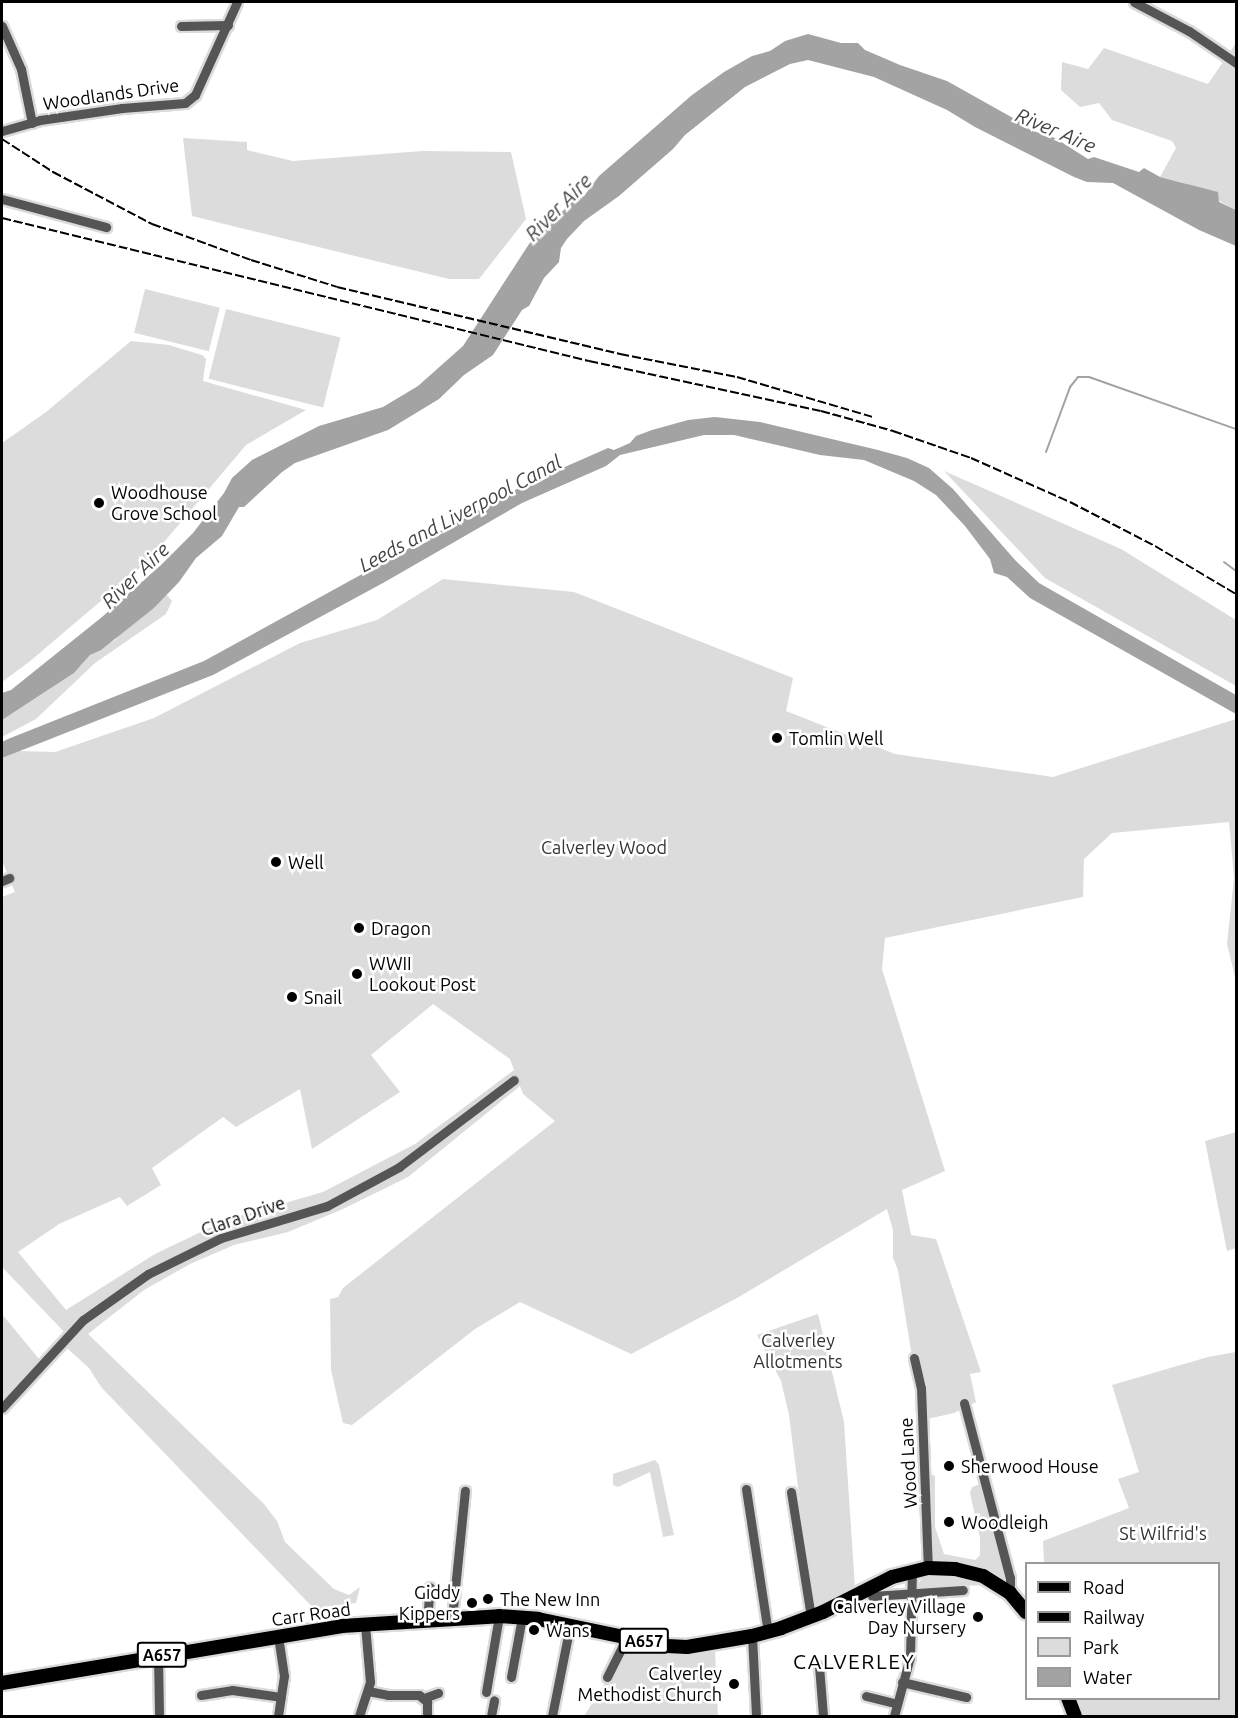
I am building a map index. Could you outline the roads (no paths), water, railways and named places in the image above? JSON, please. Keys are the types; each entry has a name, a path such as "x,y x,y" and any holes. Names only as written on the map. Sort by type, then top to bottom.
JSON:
{"main road":[{"name":"Carr Road","path":"2,1683 278,1636 365,1624 452,1618 522,1617 687,1647 768,1632 811,1617 891,1577 928,1568 955,1569 983,1576 1010,1593"},
{"name":"A657","path":"1010,1593 1025,1611"},
{"path":"1069,1700 1075,1716"}],"street":[{"name":"Woodlands Drive","path":"2,130 122,108 185,103 195,94 237,2"},
{"path":"1134,2 1189,31 1236,63"},
{"path":"182,26 228,25"},
{"path":"2,26 21,69 32,123"},
{"path":"2,200 50,210 55,214 106,227"},
{"name":"Clara Drive","path":"2,1408 83,1320 148,1274 211,1243 327,1206 399,1167 514,1080"},
{"name":"Wood Lane","path":"915,1358 921,1388 928,1568"},
{"path":"964,1403 1010,1578 1010,1593"},
{"path":"746,1489 768,1632"},
{"path":"452,1618 465,1491"},
{"path":"791,1492 811,1617"},
{"path":"894,1716 910,1657 912,1571"},
{"path":"428,1620 430,1587"},
{"path":"872,1596 963,1590"},
{"path":"486,1692 499,1616"},
{"path":"511,1677 522,1617"},
{"path":"359,1716 370,1682 365,1624"},
{"path":"552,1716 570,1625"},
{"path":"278,1636 284,1666 278,1716"},
{"path":"752,1636 756,1716"},
{"path":"607,1677 627,1637"},
{"path":"158,1656 159,1716"},
{"path":"818,1666 823,1716"},
{"path":"902,1682 966,1697"},
{"path":"201,1695 232,1690 281,1697"},
{"path":"368,1691 388,1695 412,1694 424,1698 438,1693"},
{"path":"866,1696 897,1704"},
{"path":"424,1698 427,1702 427,1716"},
{"path":"491,1716 494,1700"}],"water":[{"name":"River Aire","path":"808,34 841,43 858,43 865,50 900,65 947,81 1013,118 1023,121 1030,130 1055,138 1088,159 1094,157 1139,172 1144,168 1160,177 1218,192 1219,202 1236,210 1236,246 1199,230 1113,183 1087,182 1074,177 975,127 947,110 874,77 808,60 790,64 745,87 685,135 673,149 619,196 584,221 567,239 561,248 559,262 544,278 529,306 522,310 493,355 464,375 439,399 388,430 295,463 282,472 244,507 239,507 222,536 196,558 179,582 154,608 101,650 90,655 74,673 2,720 2,693 11,690 102,617 161,565 193,533 224,493 232,478 252,460 319,426 383,407 418,386 463,346 529,244 574,200 584,196 599,176 692,95 724,72 752,56 770,51 785,41"},
{"path":"715,417 760,422 878,450 907,458 929,468 953,489 1015,560 1039,583 1236,695 1236,714 1030,598 1007,577 994,573 990,559 965,526 936,495 914,481 864,460 820,455 734,435 704,435 620,455 606,466 522,503 383,583 213,675 2,758 2,742 204,661 526,484 608,448 614,450 630,443 636,436 652,430 688,420"}],"waterway":[{"path":"1046,452 1070,387 1078,377 1089,377 1236,429"},
{"path":"1224,562 1236,571"}],"railway":[{"path":"2,139 53,172 152,224 251,260 337,287 620,354 737,377 873,417"},
{"path":"2,218 589,361 821,411 893,431 971,458 1070,502 1155,546 1236,594"}],"place":[{"name":"Woodhouse Grove School","path":"99,503"},
{"name":"Tomlin Well","path":"777,738"},
{"name":"Well","path":"276,862"},
{"name":"Dragon","path":"359,928"},
{"name":"WWII Lookout Post","path":"357,974"},
{"name":"Snail","path":"292,997"},
{"name":"Sherwood House","path":"949,1466"},
{"name":"Woodleigh","path":"949,1522"},
{"name":"The New Inn","path":"488,1599"},
{"name":"Giddy Kippers","path":"472,1603"},
{"name":"Calverley Village Day Nursery","path":"978,1617"},
{"name":"Wans","path":"534,1630"},
{"name":"Calverley Methodist Church","path":"734,1684"}],"district":[{"name":"CALVERLEY","path":"854,1661"}],"water label":[{"name":"Leeds and Liverpool Canal","path":"460,513"}],"park label":[{"name":"Calverley Wood","path":"604,847"},
{"name":"Calverley Allotments","path":"798,1351"},
{"name":"St Wilfrid's","path":"1163,1533"}]}
